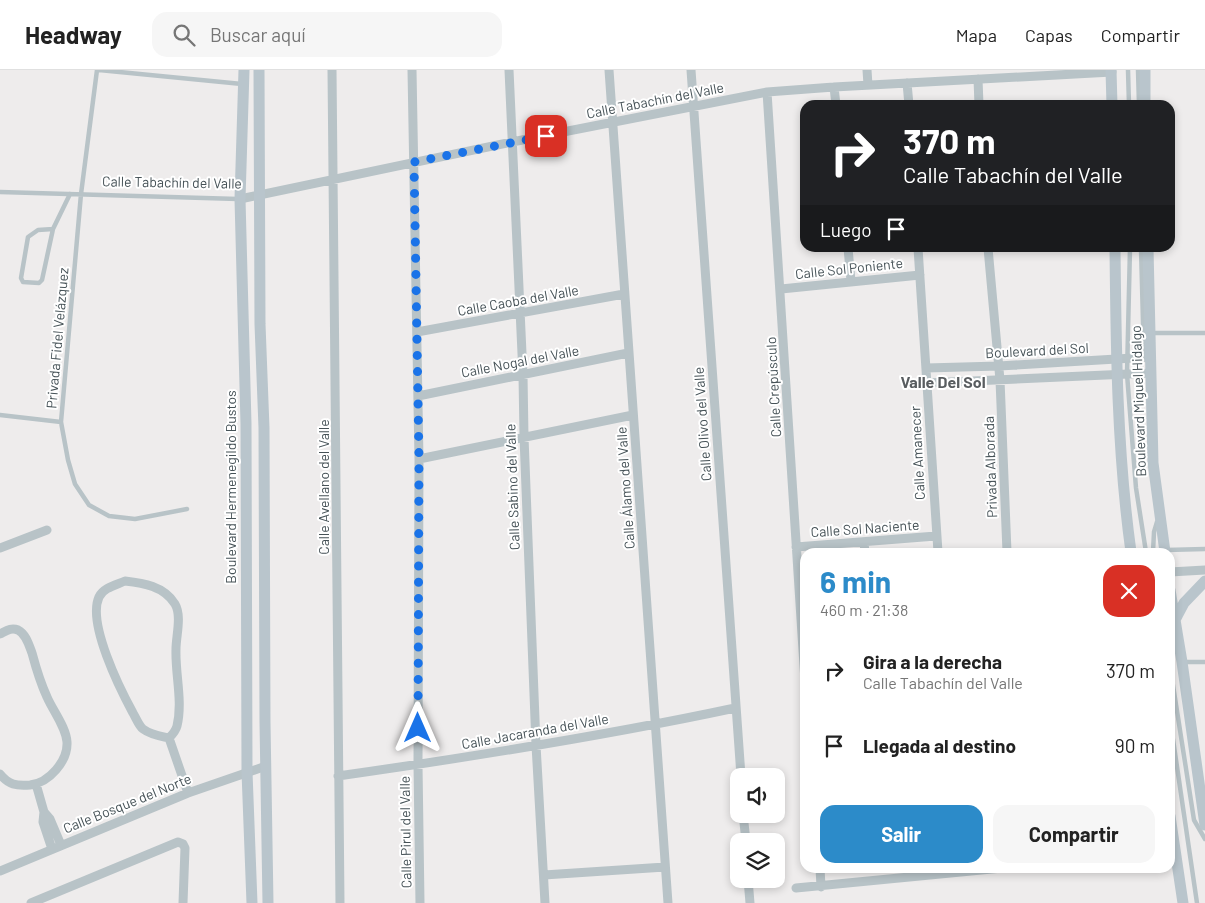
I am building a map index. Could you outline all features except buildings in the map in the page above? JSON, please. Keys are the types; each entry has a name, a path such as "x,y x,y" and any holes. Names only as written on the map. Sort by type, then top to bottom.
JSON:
{"street":[{"name":"Boulevard Hermenegildo Bustos","path":"244,70 240,199 246,424 246,772 252,903"},
{"path":"259,70 268,903"},
{"name":"Calle Avellano del Valle","path":"332,70 340,903"},
{"name":"Calle Pirul del Valle","path":"412,70 419,459 418,765 420,903"},
{"name":"Calle Sabino del Valle","path":"509,70 523,375 536,745 545,903"},
{"name":"Calle Álamo del Valle","path":"609,70 668,903"},
{"name":"Calle Olivo del Valle","path":"691,70 740,768"},
{"path":"867,70 868,85"},
{"path":"1145,70 1145,100"},
{"path":"1112,71 1112,100"},
{"name":"Calle Tabachín del Valle","path":"240,199 512,142 767,92 978,80 993,74 1112,71"},
{"path":"978,80 980,100"},
{"path":"907,83 909,100"},
{"path":"834,87 835,100"},
{"name":"Calle Crepúsculo","path":"767,92 800,607"},
{"path":"848,252 851,281"},
{"name":"Calle Amanecer","path":"918,252 938,548"},
{"name":"Privada Alborada","path":"988,252 1000,380 1007,548"},
{"name":"Boulevard Miguel Hidalgo","path":"1115,252 1122,359 1123,491 1130,548"},
{"name":"Boulevard Miguel Hidalgo","path":"1148,252 1150,333 1147,358 1151,373 1154,463 1160,510 1161,548"},
{"name":"Calle Sol Poniente","path":"780,289 920,274"},
{"name":"Calle Caoba del Valle","path":"417,332 624,294"},
{"name":"Calle Nogal del Valle","path":"418,396 628,353"},
{"name":"Boulevard del Sol","path":"926,368 1147,358"},
{"name":"Boulevard del Sol","path":"926,383 1151,373"},
{"path":"419,459 633,415"},
{"path":"0,548 47,530"},
{"name":"Calle Sol Naciente","path":"796,547 936,536"},
{"path":"864,542 865,548"},
{"path":"1175,572 1205,570"},
{"path":"1205,581 1184,603 1175,620 1205,825"},
{"path":"125,582 143,583 156,587 167,595 175,605 178,614 176,652 179,702 177,727 169,738 154,735 142,729 118,683 102,645 96,610 99,595 110,587 125,582"},
{"path":"0,634 13,629 18,630 25,637 46,696 66,735 66,752 58,768 36,784 16,786 9,783 0,774"},
{"name":"Calle Jacaranda del Valle","path":"338,776 418,765 536,745 736,708"},
{"path":"169,738 188,793"},
{"name":"Calle Bosque del Norte","path":"0,871 188,793 266,766"},
{"path":"36,784 44,812 50,819 56,847"},
{"path":"30,903 178,842 183,844 185,848 183,903"},
{"path":"1175,856 1183,903"},
{"path":"544,875 665,867"},
{"path":"820,873 821,887"},
{"path":"796,888 821,887 931,873"},
{"path":"749,888 750,903"}],"lane":[{"path":"98,70 244,85"},
{"name":"Privada Fidel Velázquez","path":"0,415 61,422 81,194 98,70"},
{"path":"1128,70 1129,100"},
{"path":"1138,70 1139,100"},
{"name":"Calle Tabachín del Valle","path":"0,192 240,199"},
{"path":"53,228 38,230 28,237 21,278 23,282 39,283 42,280 53,228 70,194"},
{"path":"1122,359 1130,252"},
{"path":"1141,252 1147,358"},
{"path":"1150,333 1205,333"},
{"path":"1122,374 1145,548"},
{"path":"61,422 68,460 75,484 89,505 109,516 135,519 187,509"},
{"path":"1175,551 1205,549"},
{"path":"1182,662 1205,662"},
{"path":"1175,698 1193,812 1197,826 1205,838"},
{"path":"1175,753 1197,903"}],"district":[{"name":"Valle Del Sol","path":"943,381"}],"route":[{"path":"418,728 419,459 414,162 546,136"}]}
